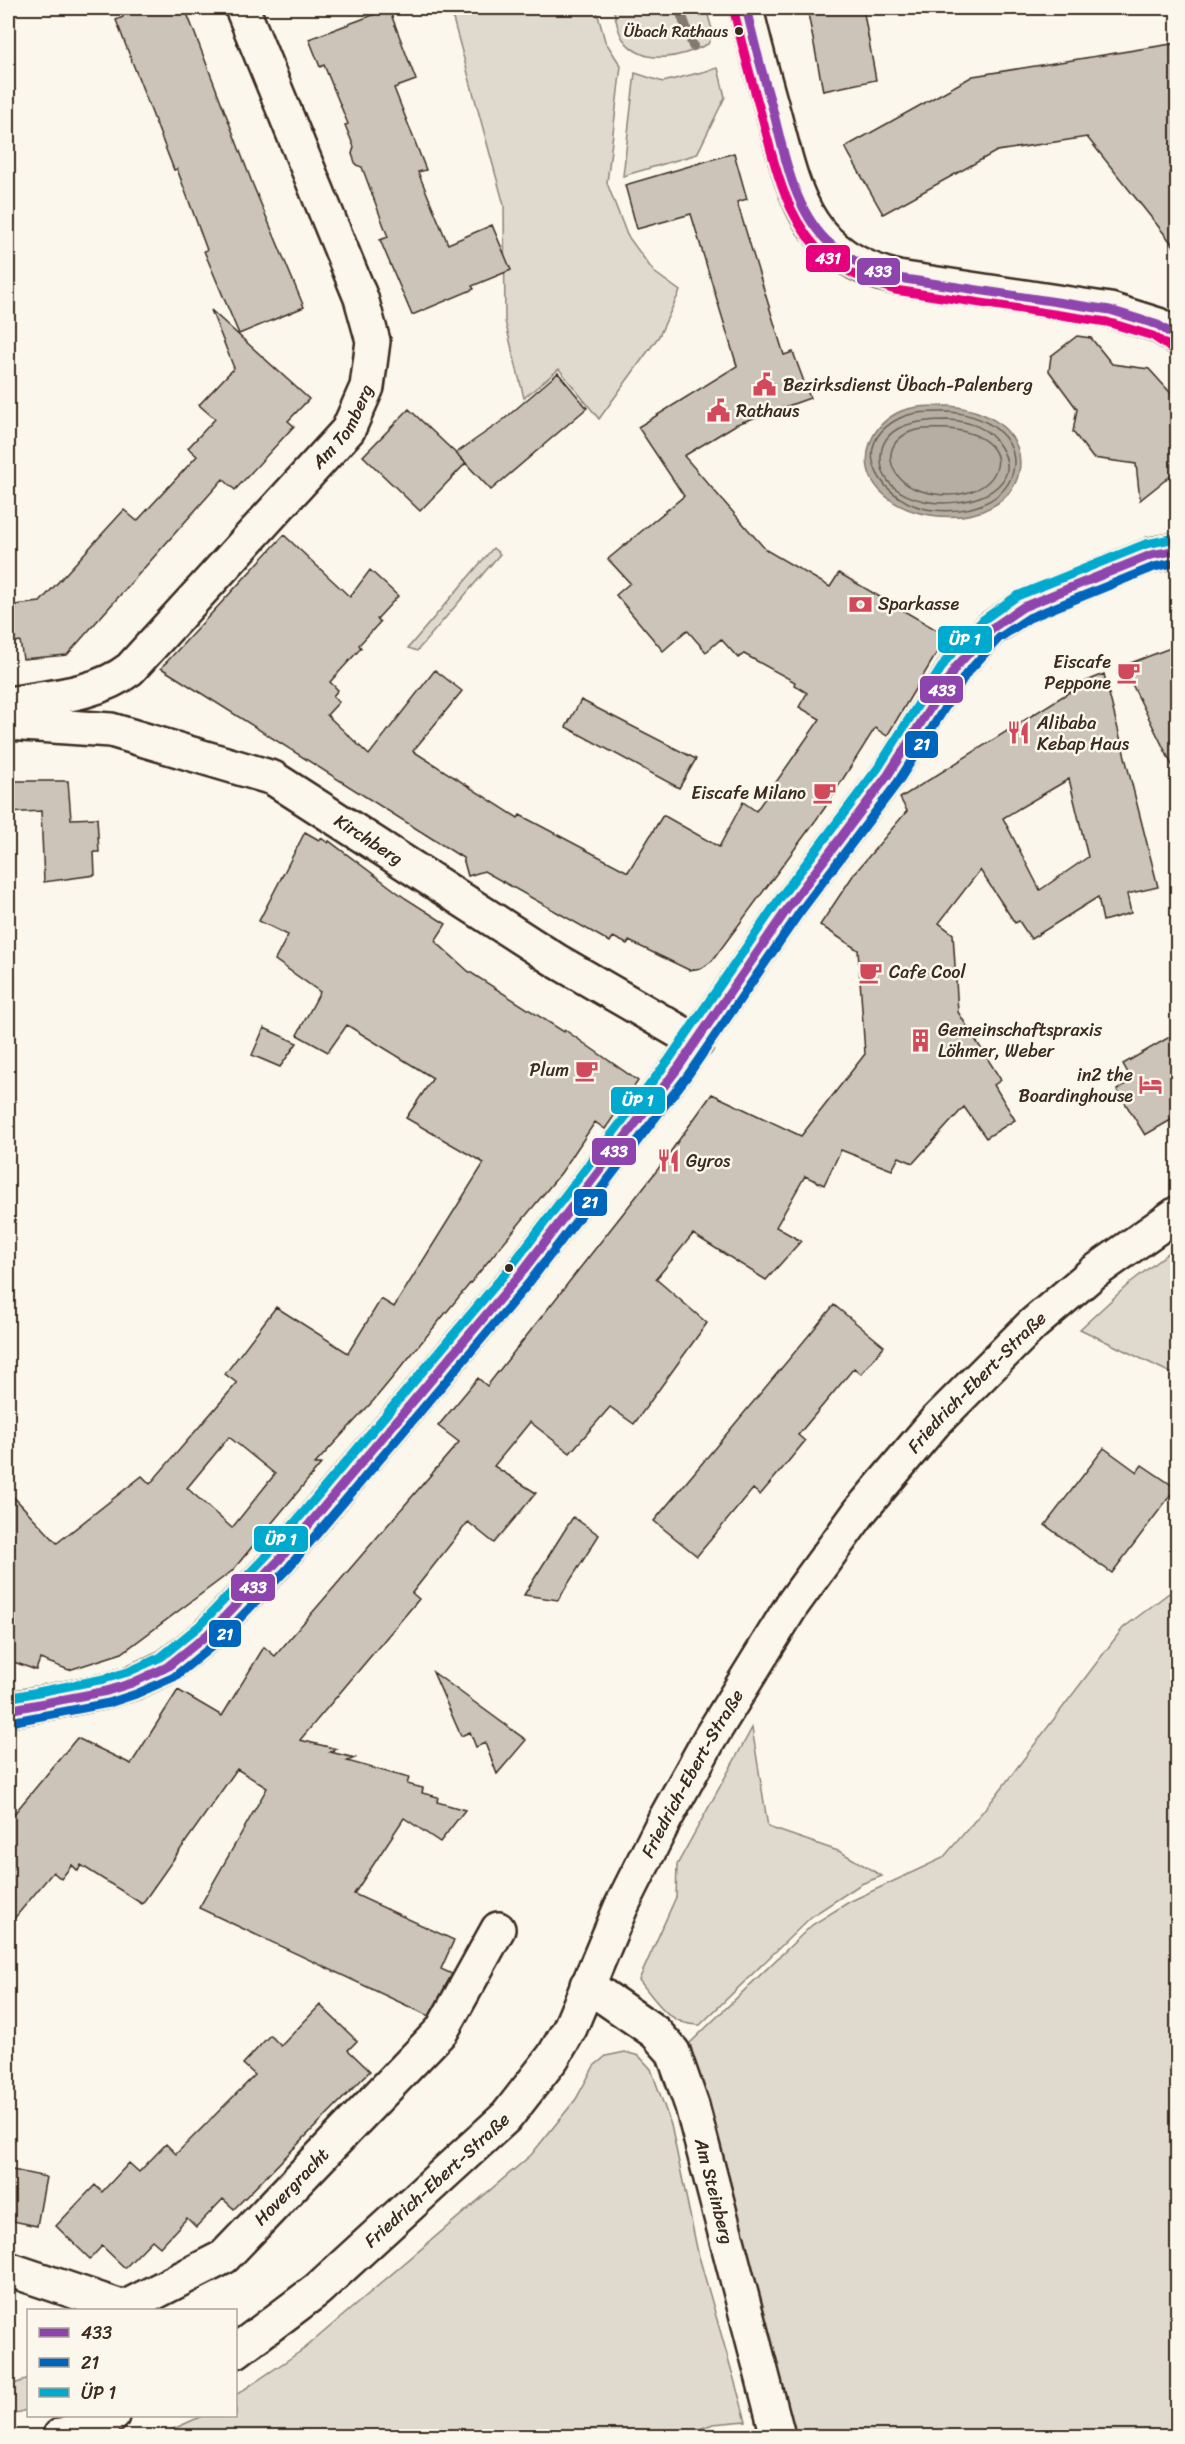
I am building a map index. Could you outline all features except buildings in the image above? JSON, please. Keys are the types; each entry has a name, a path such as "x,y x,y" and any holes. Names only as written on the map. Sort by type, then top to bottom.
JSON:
{"street":[{"name":"Am Tomberg","path":"8,704 74,693 117,679 130,669 348,430 367,387 373,341 361,298 242,8"},
{"path":"746,8 794,191 813,225 843,256 875,273 898,278 1110,310 1158,325 1178,338"},
{"path":"8,1710 107,1691 132,1683 167,1667 207,1635 287,1551 496,1303 696,1042 790,905 849,830 888,775 956,667 992,629 1023,607 1151,555 1178,550"},
{"name":"Kirchberg","path":"8,723 111,730 273,778 557,961 696,1042"},
{"name":"Friedrich-Ebert-Straße","path":"237,2350 317,2290 507,2116 553,2057 579,2010 621,1907 664,1821 710,1738 792,1605 861,1510 935,1422 1032,1325 1092,1273 1178,1213"},
{"name":"Hovergracht","path":"8,2270 124,2308 224,2257 442,2030 498,1929"},
{"name":"Am Steinberg","path":"588,1985 655,2032 673,2052 693,2106 778,2436"},
{"path":"60,2436 107,2417"}],"shaded area":[{"path":"450,8 596,8 605,41 621,66 607,183 627,235 654,272 680,291 659,336 599,419 559,369 524,398 505,321 504,205"},
{"path":"613,8 706,8 713,33 708,44 698,49 675,56 652,57 641,54 623,39"},
{"path":"718,68 725,97 697,154 623,176 635,73 663,82"},
{"path":"493,548 500,554 417,651 408,648"},
{"path":"1177,1246 1177,1376 1080,1329 1131,1282"},
{"path":"1177,1587 1177,2436 795,2436 783,2407 758,2292 690,2043 812,1925 849,1902 943,1858 994,1798 1123,1628"},
{"path":"752,1728 768,1827 841,1852 882,1876 861,1884 812,1916 700,2025 689,2024 672,2017 665,2011 639,1980 676,1897 677,1865"},
{"path":"625,2052 639,2056 651,2069 671,2125 698,2253 746,2421 713,2424 680,2436 158,2436 200,2417 237,2417 237,2394 304,2349 531,2155 576,2099 594,2066 606,2056"},
{"path":"27,2379 27,2409 8,2417 8,2386"}],"water":[{"path":"923,406 950,406 984,415 1006,430 1018,450 1019,471 1010,491 992,506 965,515 930,515 893,502 875,484 870,473 867,461 873,436 887,420 903,410"}],"waterway":[{"path":"679,8 693,46"}],"transit line":[{"name":"433","path":"746,8 791,179 805,212 815,227 834,247 859,263 898,278 1110,310 1158,325 1178,338"},
{"name":"431","path":"734,11 771,151 788,202 805,233 816,247 833,262 863,278 895,290 1107,322 1153,336 1171,348"},
{"path":"8,1698 128,1672 161,1657 199,1626 270,1552 509,1269 668,1061 780,898 878,768 947,659 983,620 1017,596 1146,544 1176,538"},
{"name":"433","path":"8,1710 107,1691 132,1683 167,1667 207,1635 279,1560 518,1277 678,1068 790,905 888,775 956,667 991,629 1023,607 1151,555 1178,550"},
{"name":"21","path":"10,1722 109,1703 136,1694 174,1677 216,1643 288,1568 528,1284 688,1075 800,912 898,782 966,674 999,638 1029,618 1154,567 1178,562"}],"place":[{"name":"Übach Rathaus","path":"739,31"},
{"name":"Bezirksdienst Übach-Palenberg","path":"765,385"},
{"name":"Rathaus","path":"718,411"},
{"name":"Sparkasse","path":"860,604"},
{"name":"Eiscafe Peppone","path":"1129,672"},
{"name":"Alibaba Kebap Haus","path":"1019,733"},
{"name":"Eiscafe Milano","path":"824,793"},
{"name":"Cafe Cool","path":"871,972"},
{"name":"Gemeinschaftspraxis Löhmer, Weber","path":"920,1040"},
{"name":"Plum","path":"587,1070"},
{"name":"in2 the Boardinghouse","path":"1151,1085"},
{"name":"Gyros","path":"668,1161"}]}
